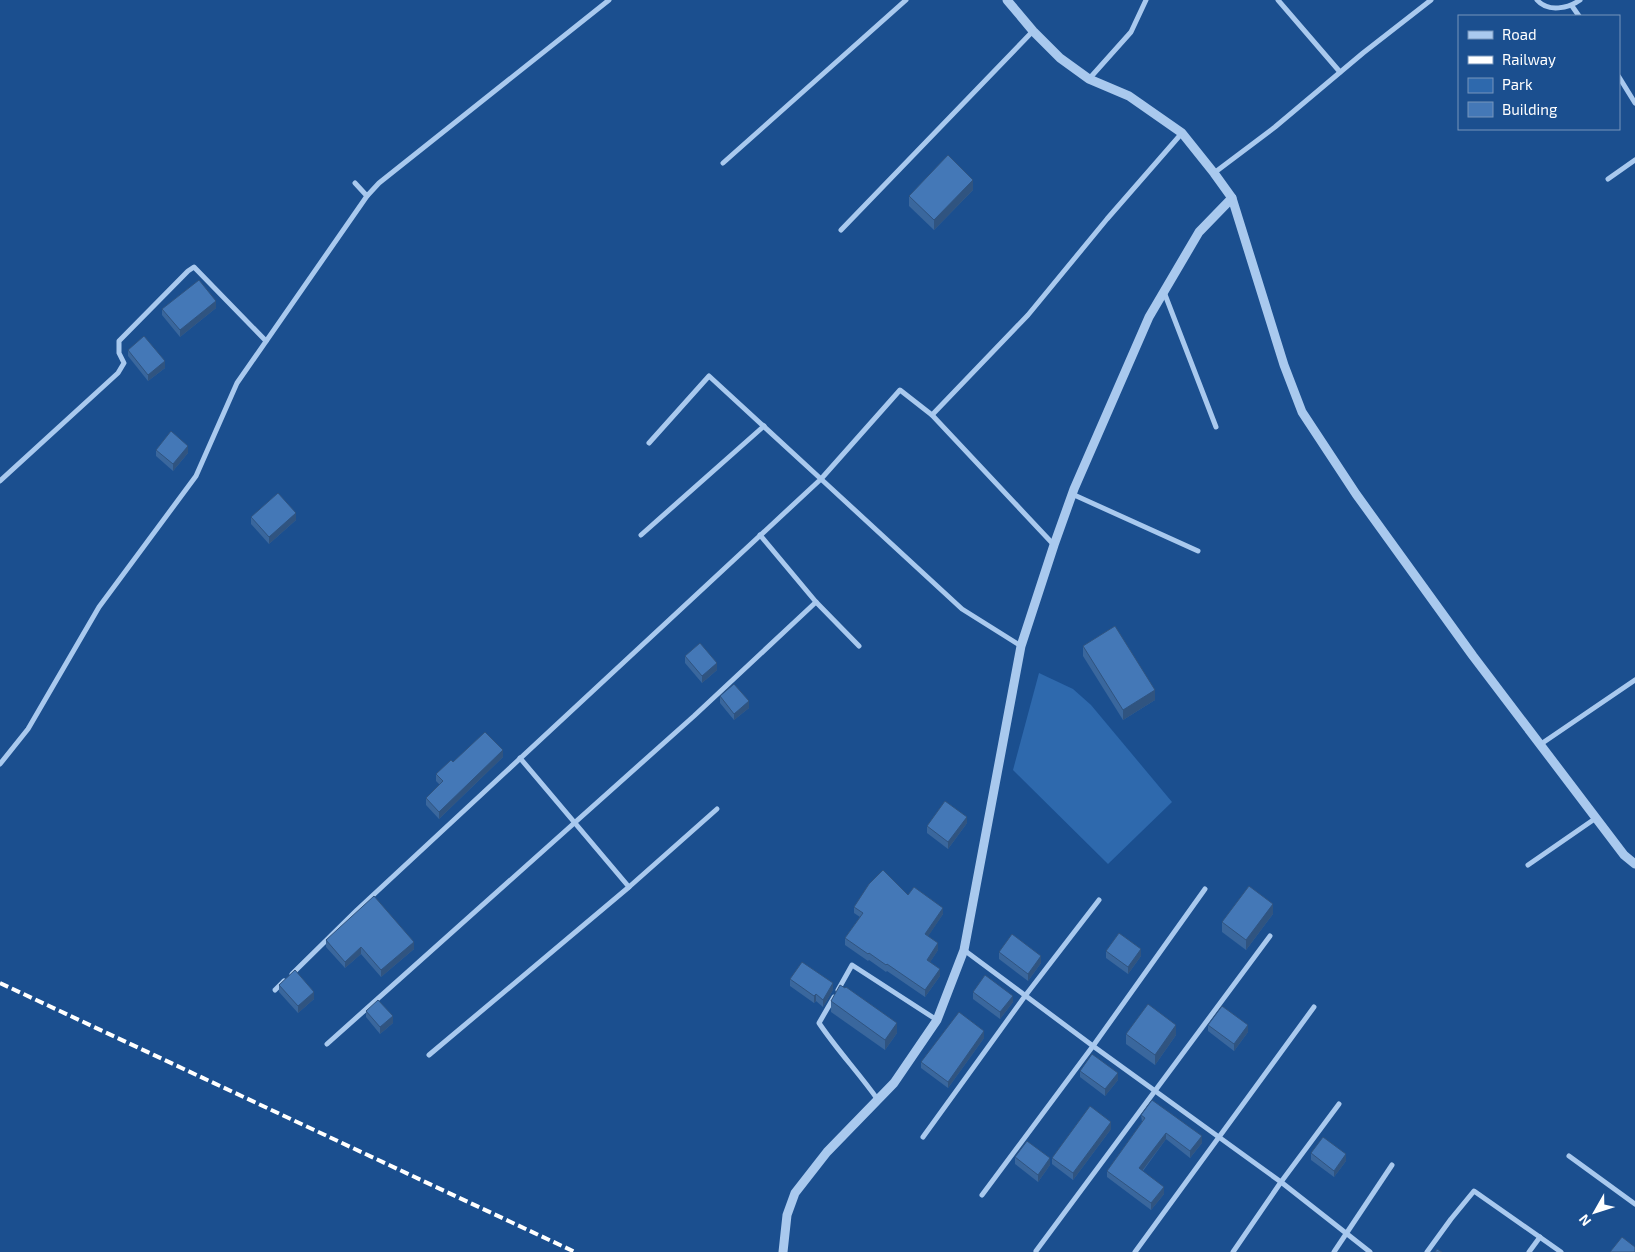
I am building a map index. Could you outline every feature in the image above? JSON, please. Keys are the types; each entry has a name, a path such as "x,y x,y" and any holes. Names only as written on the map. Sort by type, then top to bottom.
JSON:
{"street":[{"path":"0,764 28,729 98,608 196,476 237,383 367,196 379,183 608,0"},
{"path":"723,163 906,0"},
{"path":"1007,0 1033,31 1060,58 1088,79 1129,96 1182,133 1214,173 1232,198 1284,365 1302,412 1356,494 1473,656 1624,855 1635,864"},
{"path":"1088,79 1131,32 1146,0"},
{"path":"1278,0 1340,72"},
{"path":"1214,173 1275,127 1430,0"},
{"path":"1537,0 1540,4 1556,8 1572,6 1580,0"},
{"path":"1572,6 1578,15"},
{"path":"840,230 1033,31"},
{"path":"1620,79 1635,102"},
{"path":"932,415 1028,315 1107,219 1182,133"},
{"path":"1608,180 1635,160"},
{"path":"355,183 367,196"},
{"path":"783,1252 787,1215 795,1193 827,1152 894,1083 937,1020 964,950 1021,646 1072,494 1149,317 1199,232 1232,198"},
{"path":"0,481 118,373 124,363 119,353 119,341 188,270 194,267 266,341"},
{"path":"1164,292 1216,427"},
{"path":"649,443 709,376 962,609 1021,646"},
{"path":"275,990 357,910 821,479 900,390 932,415 1054,545"},
{"path":"641,534 764,426"},
{"path":"1072,494 1198,551"},
{"path":"760,535 816,602 859,646"},
{"path":"327,1044 694,716 816,602"},
{"path":"1541,744 1635,680"},
{"path":"520,758 629,887"},
{"path":"429,1055 629,887 718,809"},
{"path":"1528,865 1596,818"},
{"path":"982,1195 1093,1046 1204,889"},
{"path":"923,1136 1098,900"},
{"path":"1036,1252 1270,936"},
{"path":"964,950 1155,1092 1281,1182 1370,1252"},
{"path":"878,1100 862,1077 833,1045 819,1022 852,965 937,1020"},
{"path":"1135,1252 1314,1008"},
{"path":"1232,1252 1281,1182 1340,1104"},
{"path":"1569,1156 1635,1204"},
{"path":"1334,1252 1392,1165"},
{"path":"1427,1252 1474,1191 1561,1252"},
{"path":"1530,1252 1540,1237"}],"green space":[{"path":"1039,673 1073,689 1091,705 1172,802 1108,864 1013,770"}],"building":[{"path":"948,155 973,180 934,220 909,196"},
{"path":"199,280 216,301 180,330 162,309"},
{"path":"144,336 165,361 148,375 128,350"},
{"path":"171,431 188,446 173,464 156,450"},
{"path":"278,493 296,513 269,537 251,517"},
{"path":"1115,626 1155,690 1123,710 1083,646"},
{"path":"700,643 717,663 702,676 685,656"},
{"path":"734,684 749,701 734,714 720,696"},
{"path":"485,732 503,750 439,812 426,798 443,781 436,774 451,760 453,762"},
{"path":"945,801 967,817 948,842 927,826"},
{"path":"883,870 908,895 914,887 943,908 925,934 938,943 927,960 940,969 925,990 845,938 863,913 854,907 869,884"},
{"path":"1249,886 1273,904 1246,940 1222,922"},
{"path":"374,896 414,942 381,970 361,947 345,962 326,940"},
{"path":"1119,933 1141,949 1128,967 1106,951"},
{"path":"1012,934 1041,956 1028,974 999,952"},
{"path":"802,962 833,983 823,1000 790,979"},
{"path":"295,970 314,992 298,1006 279,985"},
{"path":"985,975 1013,996 1000,1012 973,992"},
{"path":"840,985 846,987 897,1023 885,1040 831,1001"},
{"path":"378,1000 393,1016 380,1027 366,1011"},
{"path":"1148,1004 1176,1025 1155,1055 1126,1034"},
{"path":"1222,1006 1248,1025 1234,1044 1208,1025"},
{"path":"959,1012 984,1031 948,1082 921,1062"},
{"path":"1092,1054 1118,1073 1105,1089 1080,1071"},
{"path":"1152,1100 1202,1136 1190,1151 1166,1133 1139,1168 1164,1187 1151,1203 1107,1171 1145,1118 1141,1115"},
{"path":"1090,1106 1111,1122 1073,1173 1052,1158"},
{"path":"1323,1137 1346,1154 1334,1171 1311,1153"},
{"path":"1027,1141 1050,1158 1038,1175 1015,1157"},
{"path":"1622,1237 1635,1247 1635,1252 1610,1252"}],"railway":[{"path":"0,983 575,1252"}]}
